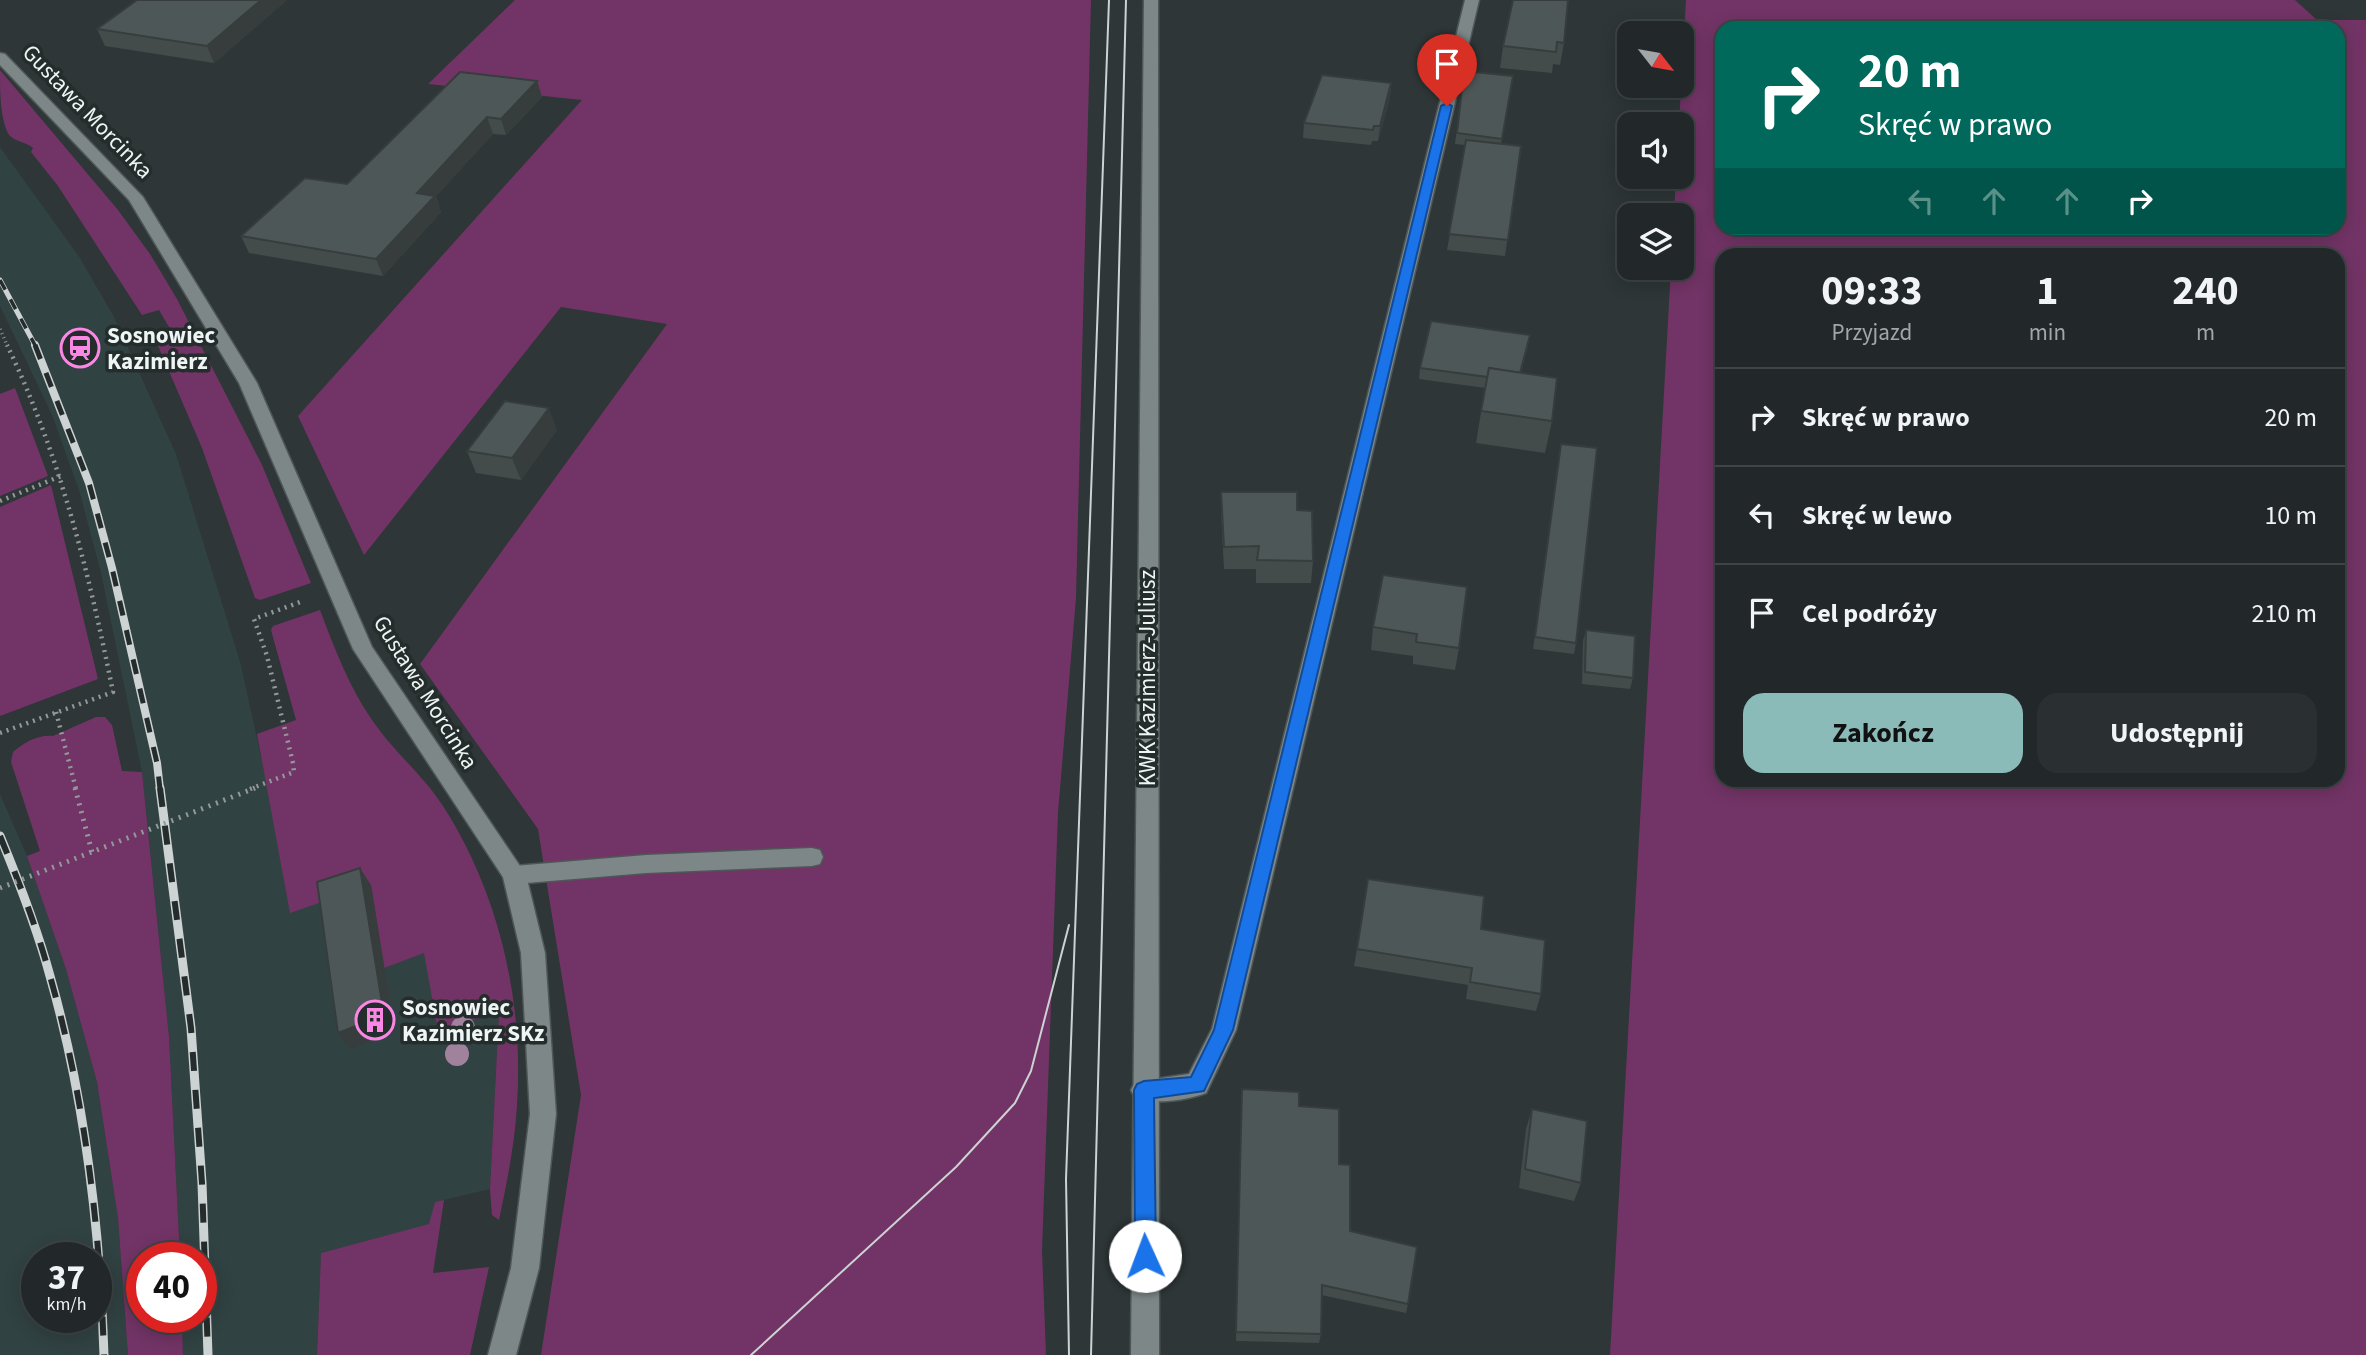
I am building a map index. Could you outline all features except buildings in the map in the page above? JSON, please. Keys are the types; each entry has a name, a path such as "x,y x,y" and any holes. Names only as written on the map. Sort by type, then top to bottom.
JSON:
{"street":[{"name":"KWK Kazimierz-Juliusz","path":"1145,1355 1144,1090 1151,0"},
{"path":"1144,1090 1197,1085 1224,1030 1472,0"},
{"name":"Gustawa Morcinka","path":"0,57 135,197 248,383 363,649 514,875 533,953 543,1114 525,1268 502,1355"},
{"path":"514,875 646,864 812,857"}],"path":[{"path":"0,329 41,421 61,476 90,579 113,692 0,733"},
{"path":"0,501 61,476"},
{"path":"0,888 294,772 267,656 254,619 288,606"},
{"path":"56,712 92,852"}],"shaded area":[{"path":"515,0 1091,0 1076,598 1058,813 1042,1250 1046,1355 541,1355 581,1095 538,829 420,664 667,324 561,307 364,555 298,416 582,100 428,84"},
{"path":"1686,0 2295,0 2317,20 2366,20 2366,1355 1610,1355 1670,280 1694,280 1694,203 1675,203 1675,189 1694,189 1694,112 1680,112 1680,98 1694,98 1694,21 1685,21"},
{"path":"0,70 118,210 150,254 177,299 262,465 311,583 260,600 255,598 202,448 156,341 173,334 159,310 142,315 58,186 31,152 33,148 9,135 2,113"},
{"path":"0,147 80,258 114,317 176,454 241,665 270,799 290,912 371,885 384,967 424,953 499,1012 490,1189 435,1202 430,1224 321,1253 317,1355 183,1355 182,1333 217,1333 217,1242 179,1242 169,1037 142,772 101,573 79,490 52,415 0,306"},
{"path":"15,388 48,476 0,496 0,394"},
{"path":"51,485 98,679 0,716 0,507"},
{"path":"320,610 356,694 380,731 443,806 463,840 493,911 511,988 518,1066 514,1134 499,1220 492,1215 490,1189 499,1012 438,1031 424,953 384,968 371,885 290,913 257,734 296,720 271,630 273,626"},
{"path":"96,717 105,717 112,725 122,771 142,772 169,1037 179,1242 126,1242 126,1328 118,1218 97,1082 66,969 27,856 40,851 11,762 13,752 26,742 42,736 53,736"},
{"path":"0,794 27,856 66,969 97,1082 118,1218 128,1355 0,1355"},
{"path":"444,1200 433,1273 489,1267 470,1355 317,1355 321,1253 429,1224 435,1202"},
{"path":"126,1333 182,1333 183,1355 128,1355"}],"tram line":[{"path":"1069,1355 1066,1179 1109,0"},
{"path":"1091,1355 1126,0"},
{"path":"751,1355 956,1167 1015,1103 1031,1071 1069,925"}],"railway":[{"path":"0,280 35,346"},
{"path":"35,346 89,483 112,568 157,763 160,789"},
{"path":"160,788 191,1028 202,1183 208,1355"},
{"path":"0,836 39,940 73,1069 89,1164 99,1260 104,1355"}],"place":[{"name":"Sosnowiec Kazimierz","path":"80,348"},
{"name":"Sosnowiec Kazimierz SKz","path":"375,1020"}],"route":[{"path":"1145,1256 1144,1090 1197,1085 1224,1030 1447,106"}]}
